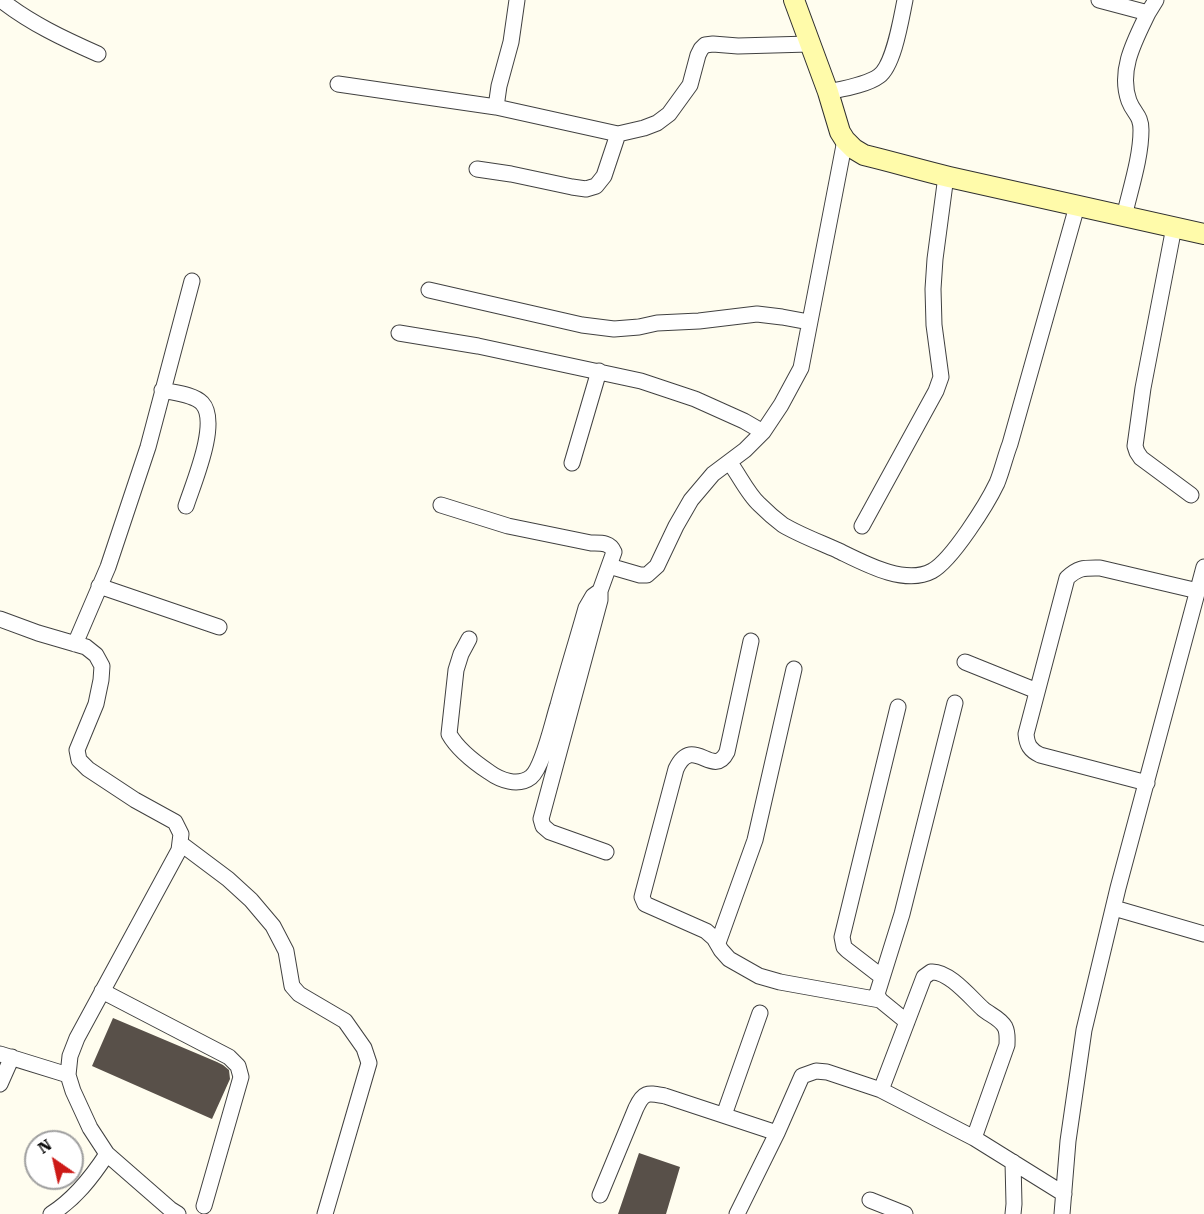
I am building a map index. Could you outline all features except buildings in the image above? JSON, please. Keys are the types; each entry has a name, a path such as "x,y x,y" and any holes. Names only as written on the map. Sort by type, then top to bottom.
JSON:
{"street":[{"path":"1,0 16,12 58,36 98,54"},
{"path":"496,107 511,42 517,0"},
{"path":"794,0 828,92 840,132 854,149 864,155 946,176 1204,234"},
{"path":"828,92 869,81 878,77 887,67 899,29 904,0"},
{"path":"1099,0 1152,6 1134,42 1126,65 1129,101 1140,118 1141,131 1139,151 1124,217"},
{"path":"338,84 496,107 618,134 657,123 669,114 690,85 698,55 705,45 809,44"},
{"path":"477,169 586,189 596,186 604,176 618,134"},
{"path":"609,566 647,575 657,566 691,500 713,474 746,450 763,432 781,405 801,368 845,140"},
{"path":"862,526 936,391 941,377 934,325 933,289 934,259 946,176"},
{"path":"730,463 757,502 782,524 807,537 877,569 904,575 931,572 940,566 953,552 988,500 998,480 1077,206"},
{"path":"1174,227 1143,388 1135,446 1141,458 1191,495"},
{"path":"75,644 108,567 148,447 192,281"},
{"path":"429,290 582,325 614,329 757,314 782,316 809,322"},
{"path":"399,333 478,345 641,381 696,399 763,432"},
{"path":"572,463 599,372"},
{"path":"162,390 195,398 203,404 207,411 208,436 186,506"},
{"path":"441,505 508,526 610,545 614,552 600,591 600,600 541,819 543,826 550,832 606,852"},
{"path":"1062,1214 1068,1141 1084,1030 1204,567"},
{"path":"1147,783 1040,754 1032,751 1027,744 1026,734 1067,578 1074,571 1084,568 1100,568 1198,591"},
{"path":"99,586 219,627"},
{"path":"469,639 456,670 449,734 460,748 494,775 509,782 520,782 531,777 538,767 586,608 593,596 600,591"},
{"path":"0,619 86,647 96,655 102,666 101,680 96,704 77,750 79,760 88,769 135,800 175,822 181,834 179,850 170,868 77,1038 70,1056 68,1075 90,1128 107,1154 168,1211"},
{"path":"751,640 727,752 719,762 693,754 680,760 642,897 645,904 706,931 729,959 759,976 780,982 880,999"},
{"path":"965,663 1037,691"},
{"path":"718,943 755,840 794,669"},
{"path":"907,1022 877,994 902,914 955,702"},
{"path":"882,977 847,950 842,937 898,707"},
{"path":"180,843 228,879 251,900 273,926 286,951 292,986 299,994 345,1022 364,1048 369,1063 325,1214"},
{"path":"1114,908 1204,934"},
{"path":"881,1090 924,977 935,971 940,972 999,1020 1005,1027 1007,1035 1007,1045 974,1138"},
{"path":"102,991 229,1057 238,1066 241,1077 204,1206"},
{"path":"724,1115 760,1013"},
{"path":"0,1084 6,1055 68,1075"},
{"path":"738,1214 802,1076 816,1071 827,1072 881,1090 974,1138 1064,1194"},
{"path":"600,1195 643,1095 665,1096 777,1133"},
{"path":"51,1214 64,1206 95,1173 107,1154"},
{"path":"1013,1162 1013,1214"},
{"path":"870,1200 905,1214"}]}
